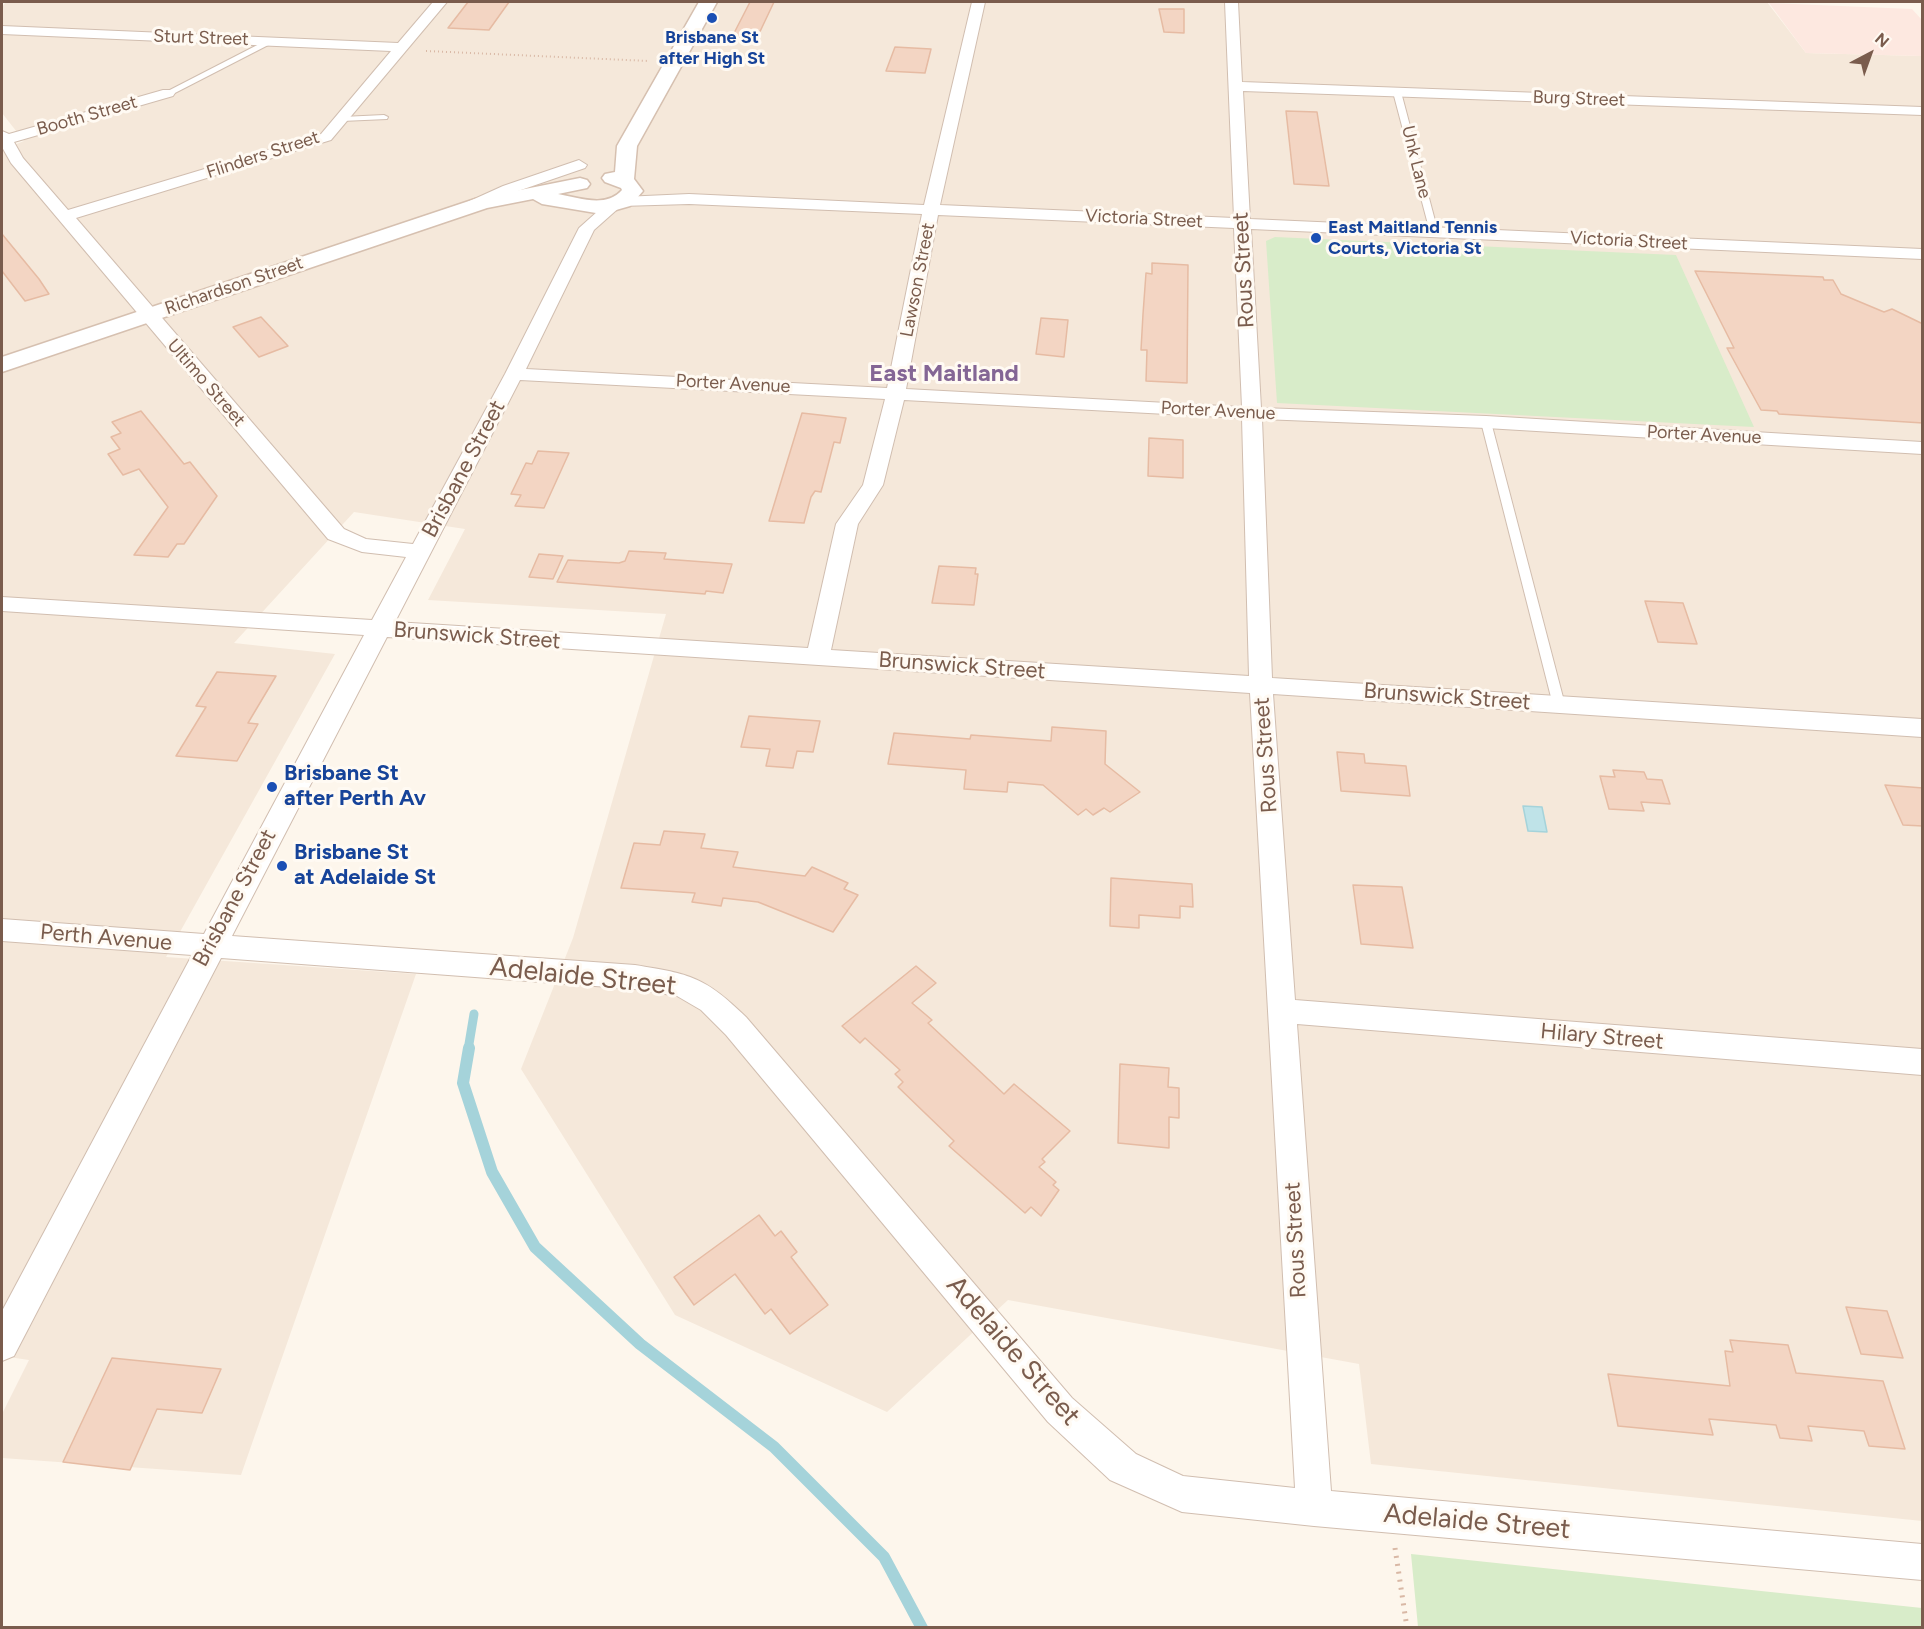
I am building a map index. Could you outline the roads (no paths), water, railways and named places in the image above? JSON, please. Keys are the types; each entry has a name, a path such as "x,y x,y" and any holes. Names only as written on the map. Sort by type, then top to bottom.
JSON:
{"main road":[{"path":"581,187 627,146 708,2"},
{"path":"623,194 627,146"},
{"path":"581,187 608,178 623,194"},
{"path":"581,187 591,208 623,194"},
{"name":"Richardson Street","path":"2,365 467,208 495,200 581,187"}],"street":[{"name":"Flinders Street","path":"66,216 326,136 440,2"},
{"name":"Lawson Street","path":"818,657 847,524 873,485 896,393 932,209 978,2"},
{"name":"Rous Street","path":"1231,2 1252,413 1261,685 1314,1508"},
{"name":"Sturt Street","path":"2,30 272,41 400,49"},
{"name":"Burg Street","path":"1235,86 1923,111"},
{"name":"Booth Street","path":"4,137 168,93"},
{"name":"Ultimo Street","path":"4,137 17,160 336,534 362,545 420,552"},
{"name":"Richardson Street","path":"467,208 509,189 581,187"},
{"path":"581,187 587,228"},
{"name":"Victoria Street","path":"623,194 689,199 1923,254"},
{"name":"Brisbane Street","path":"2,1344 210,945 514,374 587,228 623,194"},
{"name":"Porter Avenue","path":"514,374 1252,413 1486,422 1923,448"},
{"name":"Brunswick Street","path":"2,604 1923,728"},
{"name":"Perth Avenue","path":"2,930 210,945"},
{"name":"Adelaide Street","path":"210,945 635,977 683,985 711,1001 736,1026 1060,1410 1123,1467 1182,1494 1314,1508 1923,1562"},
{"name":"Hilary Street","path":"1282,1011 1923,1062"}],"lane":[{"path":"168,93 272,41"},
{"name":"Unk Lane","path":"1398,92 1434,232"},
{"path":"342,119 384,117"},
{"path":"1486,422 1559,705"}],"water":[{"path":"1523,806 1542,807 1547,832 1528,831"}],"waterway":[{"path":"468,1050 474,1014"},
{"path":"469,1048 463,1083 492,1172 535,1247 640,1344 774,1447 884,1557 922,1628"}],"place":[{"name":"Brisbane St after High St","path":"712,18"},
{"name":"East Maitland Tennis Courts, Victoria St","path":"1316,238"},
{"name":"Brisbane St after Perth Av","path":"272,787"},
{"name":"Brisbane St at Adelaide St","path":"282,866"}],"district":[{"name":"East Maitland","path":"944,374"}]}
